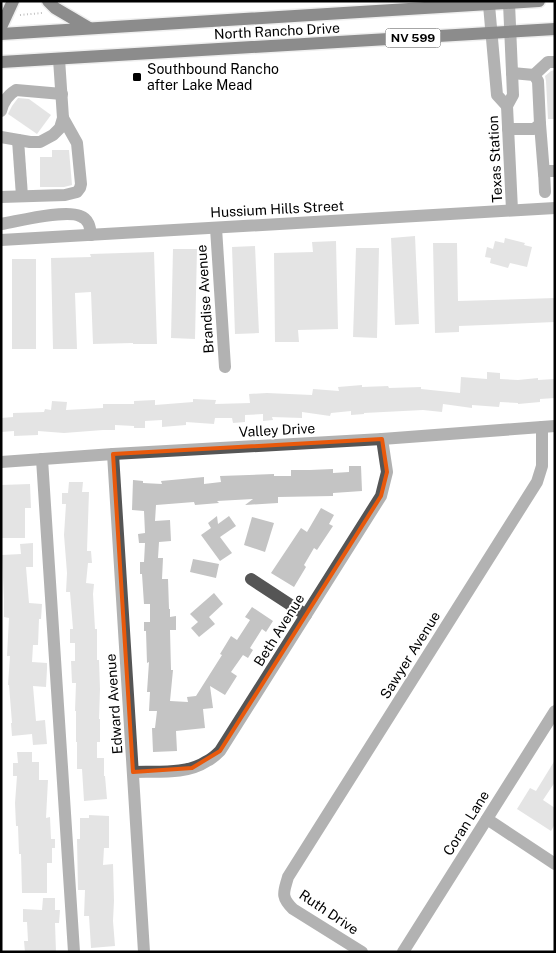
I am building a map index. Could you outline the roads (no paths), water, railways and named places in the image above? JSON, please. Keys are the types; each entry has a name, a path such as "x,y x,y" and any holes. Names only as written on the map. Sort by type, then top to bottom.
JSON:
{"main road":[{"path":"1,27 13,1"},
{"name":"North Rancho Drive","path":"1,34 539,1"},
{"path":"48,7 55,8 89,28"},
{"name":"North Rancho Drive","path":"1,62 555,29"}],"street":[{"name":"Texas Station","path":"509,3 513,95 507,106 512,210"},
{"name":"Texas Station","path":"489,4 497,95 507,106"},
{"path":"1,137 40,142 53,135 60,128 63,118 59,59"},
{"path":"512,73 534,75 548,62 555,62"},
{"path":"534,75 538,81 540,124 550,172 545,192"},
{"path":"1,111 10,93 16,90 62,94"},
{"path":"1,197 65,195 75,193 80,188 76,143 63,118"},
{"path":"508,129 534,129 540,124"},
{"path":"18,140 22,196"},
{"name":"Hussium Hills Street","path":"1,240 555,208"},
{"path":"1,224 45,216 73,214 82,216 88,221 91,235"},
{"name":"Brandise Avenue","path":"216,228 225,367"},
{"name":"Valley Drive","path":"1,462 113,454 382,440 548,427"},
{"name":"Sawyer Avenue","path":"283,893 288,877 537,482 542,466 548,427"},
{"name":"Beth Avenue","path":"133,772 177,771 192,768 207,762 220,751 381,496 387,472 382,440"},
{"name":"Edward Avenue","path":"113,454 144,952"},
{"path":"42,459 74,952"},
{"path":"250,579 306,615"},
{"name":"Coran Lane","path":"403,952 555,711"},
{"path":"487,819 555,864"},
{"name":"Ruth Drive","path":"283,893 287,902 293,908 362,952"}],"place":[{"name":"Southbound Rancho after Lake Mead","path":"137,77"}]}
